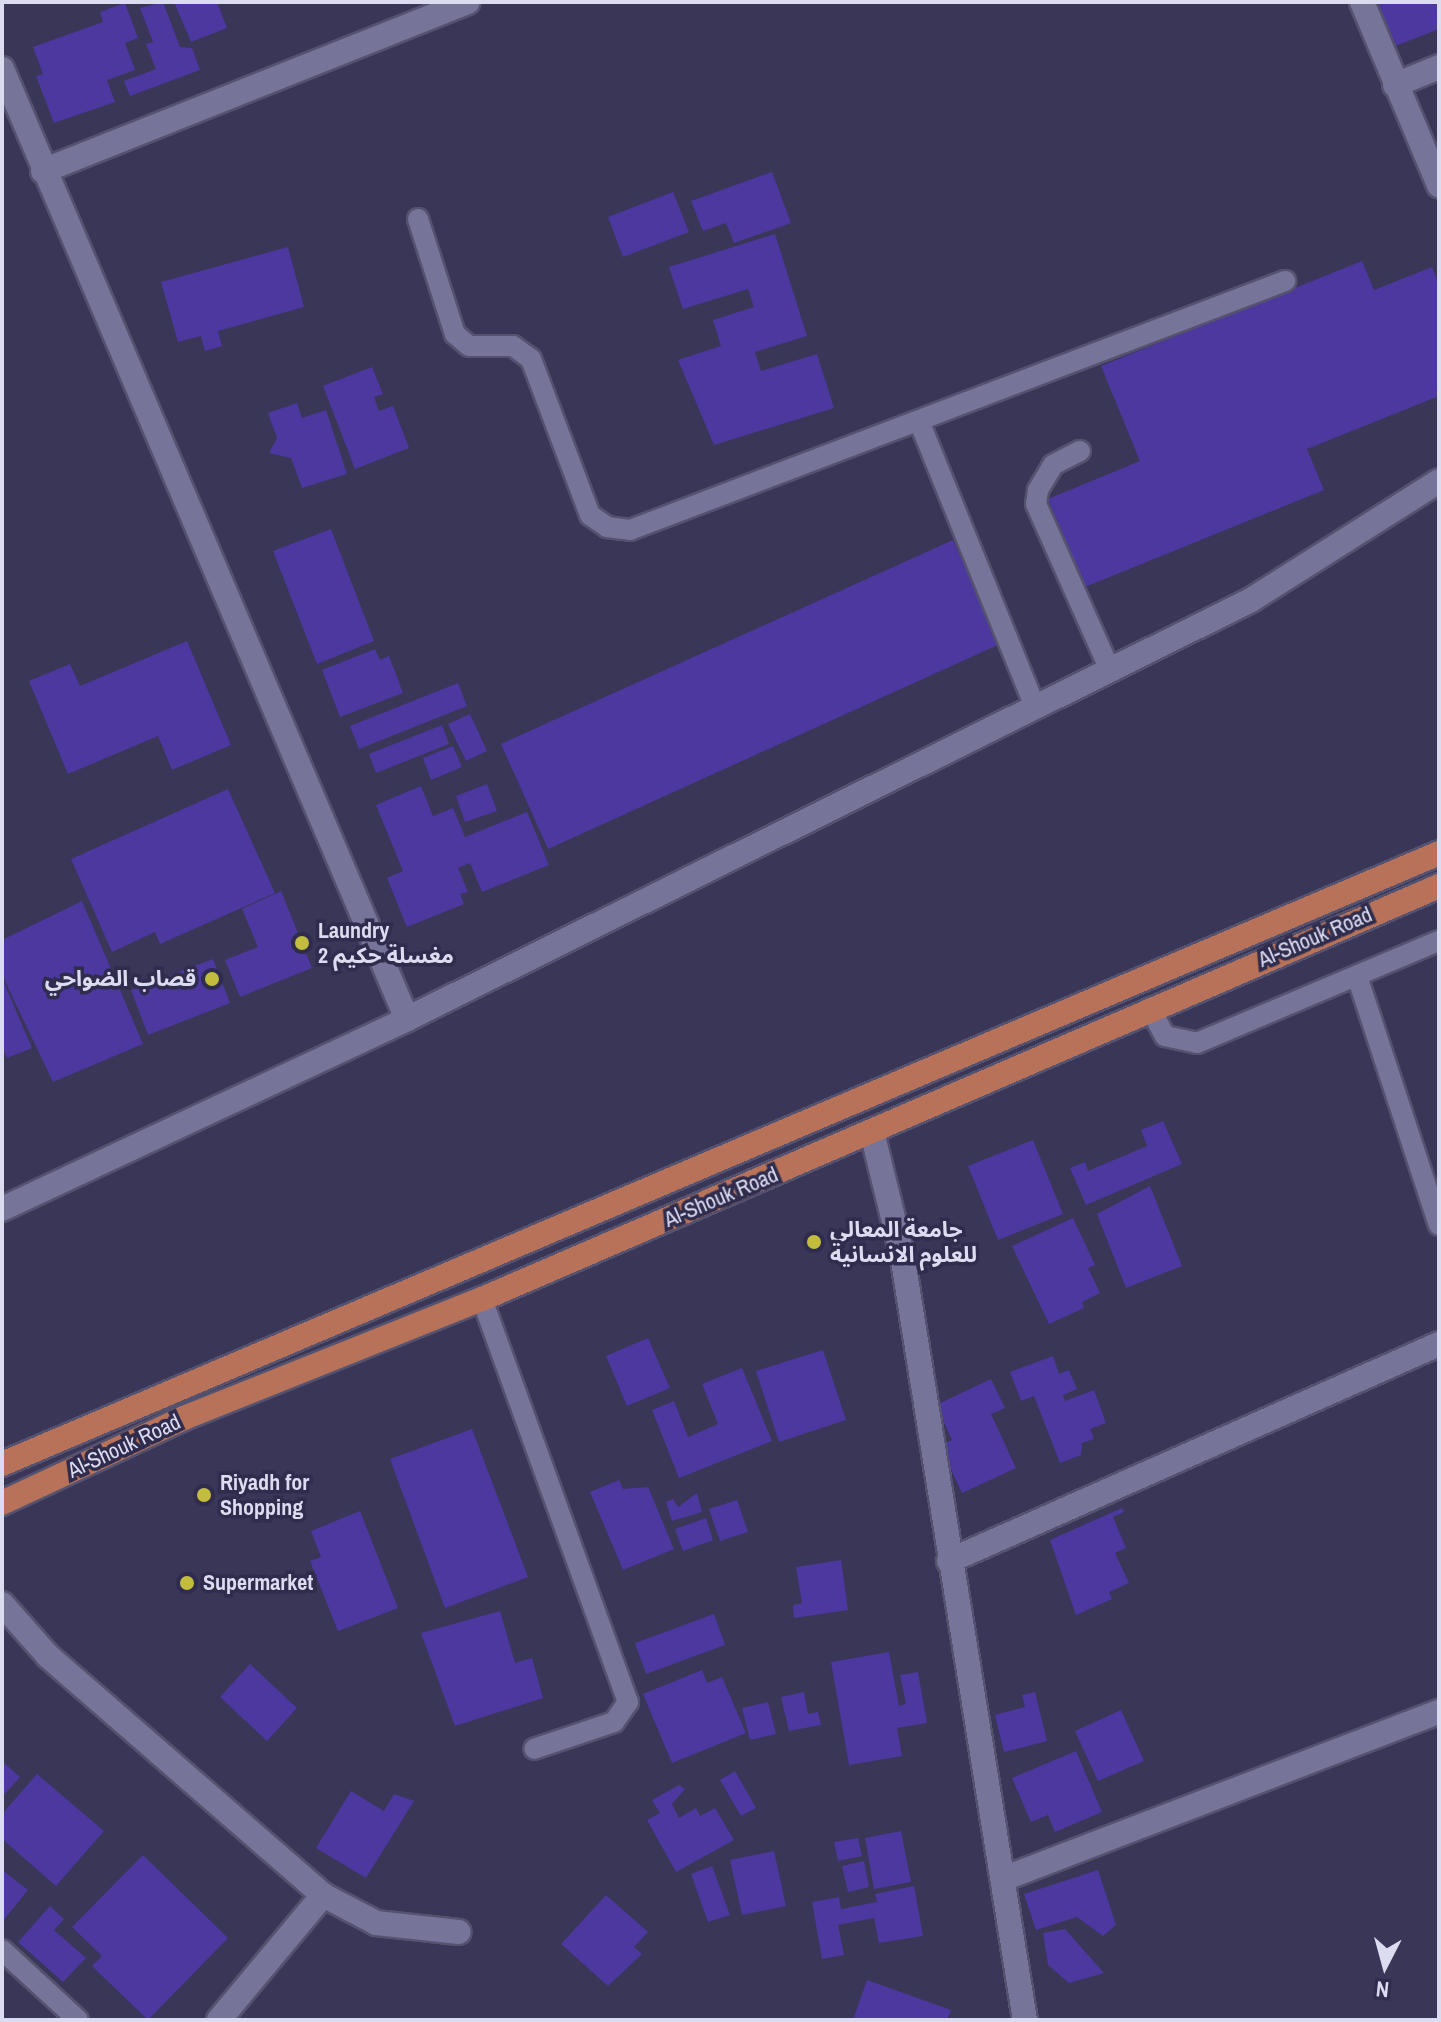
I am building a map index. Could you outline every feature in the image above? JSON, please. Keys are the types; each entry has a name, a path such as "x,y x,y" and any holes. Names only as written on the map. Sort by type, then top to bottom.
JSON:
{"main road":[{"name":"Al-Shouk Road","path":"4,1463 1439,853"},
{"name":"Al-Shouk Road","path":"11,1498 184,1418 482,1299 872,1132 1150,1008 1439,886"},
{"path":"4,1463 11,1498"}],"street":[{"path":"43,171 468,2"},
{"path":"1362,2 1439,185"},
{"path":"1395,85 1439,67"},
{"path":"2,69 407,1019"},
{"path":"2,1209 407,1019 1251,600 1439,481"},
{"path":"872,1132 902,1254 1025,2020"},
{"path":"949,1561 1439,1344"},
{"path":"2,1604 48,1656 323,1895 376,1923 459,1932"},
{"path":"1003,1879 1439,1712"},
{"path":"219,2020 323,1895"}],"lane":[{"path":"418,219 455,334 469,346 513,346 531,359 590,515 607,527 630,530 1285,281"},
{"path":"919,421 1035,706"},
{"path":"1080,451 1053,465 1038,490 1036,504 1109,668"},
{"path":"1150,1008 1165,1036 1197,1043 1439,941"},
{"path":"1357,976 1439,1225"},
{"path":"482,1299 628,1702 614,1722 534,1749"},
{"path":"2,1950 78,2020"}],"building":[{"path":"163,2 180,47 192,48 200,70 130,96 124,81 156,69 146,44 153,42 140,8"},
{"path":"174,2 217,2 227,28 191,42"},
{"path":"1369,2 1439,2 1439,29 1388,49"},
{"path":"125,3 138,38 125,43 135,70 107,80 115,102 54,123 36,76 43,74 33,47 103,22 100,12"},
{"path":"772,172 791,223 734,243 726,223 703,231 691,201"},
{"path":"673,192 689,232 623,257 608,217"},
{"path":"775,234 807,336 755,352 761,371 817,354 834,408 714,445 678,360 721,346 713,320 754,307 748,289 683,309 669,267"},
{"path":"288,247 304,307 218,331 222,346 205,351 201,336 178,342 161,282"},
{"path":"1362,261 1374,290 1432,267 1439,285 1439,396 1307,449 1324,490 1085,587 1048,499 1140,461 1101,366"},
{"path":"372,367 383,394 374,397 379,411 393,406 409,448 355,469 323,386"},
{"path":"297,403 302,418 326,410 347,474 302,488 291,458 269,453 277,438 268,413"},
{"path":"331,529 374,641 317,664 273,551"},
{"path":"953,540 1000,644 548,849 501,744"},
{"path":"187,641 231,745 172,770 158,736 68,774 29,681 70,664 80,686"},
{"path":"375,649 380,660 389,656 403,693 340,717 322,670"},
{"path":"458,683 467,706 359,749 350,726"},
{"path":"470,714 487,751 466,761 448,724"},
{"path":"442,725 449,744 376,773 369,754"},
{"path":"453,746 462,767 431,780 423,758"},
{"path":"487,784 497,811 465,822 456,796"},
{"path":"421,786 433,816 453,808 465,837 527,812 549,865 482,892 470,863 458,868 468,892 460,894 464,904 407,927 387,878 403,871 376,805"},
{"path":"228,789 275,893 160,944 155,932 112,952 71,859"},
{"path":"281,891 312,968 240,997 225,960 258,947 242,909"},
{"path":"82,901 143,1044 53,1082 2,975 2,940"},
{"path":"213,959 230,1003 148,1035 131,990"},
{"path":"2,978 32,1048 7,1058 2,1047"},
{"path":"1163,1121 1182,1164 1086,1205 1070,1168 1085,1162 1088,1171 1147,1146 1141,1130"},
{"path":"1033,1140 1063,1214 998,1240 968,1166"},
{"path":"1150,1186 1182,1266 1126,1288 1097,1214"},
{"path":"1073,1218 1095,1265 1088,1268 1100,1293 1082,1302 1084,1308 1049,1324 1012,1246"},
{"path":"648,1338 670,1388 627,1406 606,1356"},
{"path":"823,1350 846,1420 779,1442 756,1371"},
{"path":"1053,1356 1059,1374 1069,1370 1077,1389 1063,1395 1065,1401 1094,1390 1106,1423 1090,1429 1094,1439 1082,1443 1081,1455 1060,1463 1034,1396 1021,1401 1010,1372"},
{"path":"742,1368 772,1441 679,1478 652,1410 674,1401 688,1437 718,1424 702,1384"},
{"path":"991,1379 1005,1408 991,1414 1016,1468 962,1493 940,1446 952,1440 936,1405"},
{"path":"472,1429 528,1577 445,1608 390,1459"},
{"path":"619,1480 623,1489 648,1487 674,1549 623,1570 590,1492"},
{"path":"697,1493 702,1512 672,1521 666,1502 673,1499 678,1507"},
{"path":"737,1500 748,1532 720,1541 709,1509"},
{"path":"1122,1508 1124,1512 1113,1517 1126,1548 1115,1553 1129,1583 1109,1592 1112,1599 1076,1615 1050,1540"},
{"path":"360,1511 398,1608 338,1631 310,1561 321,1557 311,1531"},
{"path":"706,1518 713,1540 683,1551 675,1529"},
{"path":"841,1560 848,1610 794,1618 793,1605 802,1603 796,1567"},
{"path":"500,1611 515,1663 532,1658 543,1698 455,1726 421,1633"},
{"path":"714,1614 725,1645 646,1674 635,1643"},
{"path":"889,1652 899,1706 906,1704 900,1675 918,1672 927,1723 897,1728 902,1756 849,1765 831,1662"},
{"path":"250,1664 297,1708 267,1741 220,1697"},
{"path":"702,1670 707,1683 722,1677 746,1733 672,1763 643,1694"},
{"path":"804,1692 808,1714 818,1712 821,1725 789,1731 781,1697"},
{"path":"1035,1692 1047,1741 1004,1752 995,1715 1025,1707 1022,1695"},
{"path":"768,1702 776,1734 750,1740 742,1708"},
{"path":"1121,1710 1144,1761 1098,1781 1075,1731"},
{"path":"1076,1751 1102,1812 1055,1832 1048,1815 1031,1822 1012,1778"},
{"path":"2,1761 20,1777 2,1797"},
{"path":"735,1771 756,1808 741,1816 720,1780"},
{"path":"37,1774 104,1831 56,1886 2,1839 2,1814"},
{"path":"679,1785 685,1789 672,1804 679,1818 696,1808 700,1816 715,1808 734,1840 676,1872 647,1820 660,1813 652,1800"},
{"path":"351,1791 384,1811 394,1794 414,1801 366,1878 316,1848"},
{"path":"901,1831 911,1882 874,1889 865,1838"},
{"path":"858,1838 862,1856 838,1861 834,1842"},
{"path":"774,1851 786,1906 742,1915 730,1860"},
{"path":"143,1855 228,1938 148,2020 92,1966 102,1956 72,1927"},
{"path":"864,1861 869,1887 848,1892 842,1866"},
{"path":"712,1866 730,1915 708,1922 691,1874"},
{"path":"2,1870 28,1890 2,1922"},
{"path":"1098,1870 1116,1925 1103,1936 1077,1917 1036,1930 1024,1894"},
{"path":"914,1886 923,1936 879,1943 874,1918 838,1925 844,1955 822,1959 812,1902 839,1897 841,1909 877,1902 875,1894"},
{"path":"606,1895 648,1932 634,1947 642,1954 608,1986 561,1944"},
{"path":"50,1906 64,1919 54,1930 86,1958 63,1982 18,1942"},
{"path":"1065,1929 1104,1973 1069,1983 1048,1965 1043,1933"},
{"path":"867,1980 951,2010 947,2020 853,2020"}],"place":[{"name":"Laundry مغسلة حكيم 2","path":"302,943"},
{"name":"قصاب الضواحي","path":"212,979"},
{"name":"جامعة المعالي للعلوم الانسانية","path":"814,1242"},
{"name":"Riyadh for Shopping","path":"204,1495"},
{"name":"Supermarket","path":"187,1583"}]}
